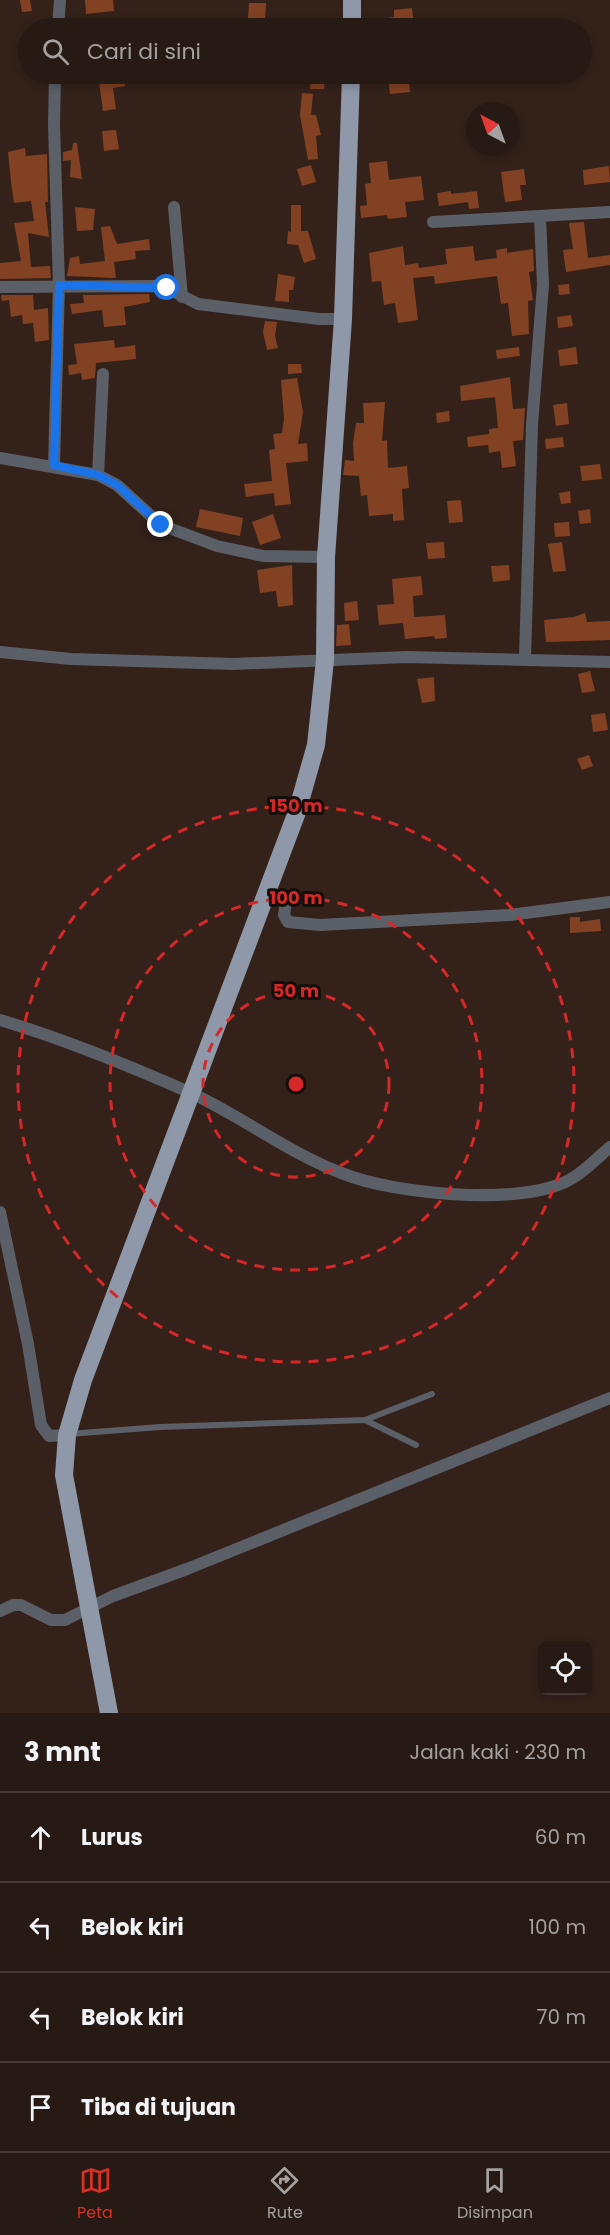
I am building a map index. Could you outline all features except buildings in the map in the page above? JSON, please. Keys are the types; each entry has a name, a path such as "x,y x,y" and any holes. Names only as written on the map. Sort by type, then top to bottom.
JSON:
{"main road":[{"path":"352,0 352,18"},
{"path":"109,1713 64,1475 67,1435 83,1380 192,1094 308,778 316,745 325,660 326,557 343,319 351,84"}],"street":[{"path":"59,18 60,0"},
{"path":"54,465 59,285 55,84"},
{"path":"174,207 182,297"},
{"path":"433,222 610,212"},
{"path":"525,658 532,425 543,285 540,217"},
{"path":"0,287 158,286 167,288 198,304 319,319 343,319"},
{"path":"98,475 104,374"},
{"path":"0,458 54,465 98,475 117,485 146,514 171,531 245,554 326,557"},
{"path":"0,652 71,659 234,664 406,657 525,658 610,662"},
{"path":"264,896 286,902 285,915 288,921 320,925 510,915 610,902"},
{"path":"0,1020 50,1037 192,1094 344,1175 411,1190 468,1196 540,1190 565,1183 610,1148"},
{"path":"0,1212 28,1344 41,1425 48,1437 67,1435"},
{"path":"0,1611 21,1605 57,1621 113,1596 187,1569 610,1398"}],"lane":[{"path":"67,1435 160,1427 365,1420 432,1394"},
{"path":"365,1420 416,1445"}],"route":[{"path":"161,525 146,514 117,485 98,475 54,465 56,363 59,285 167,288"}]}
